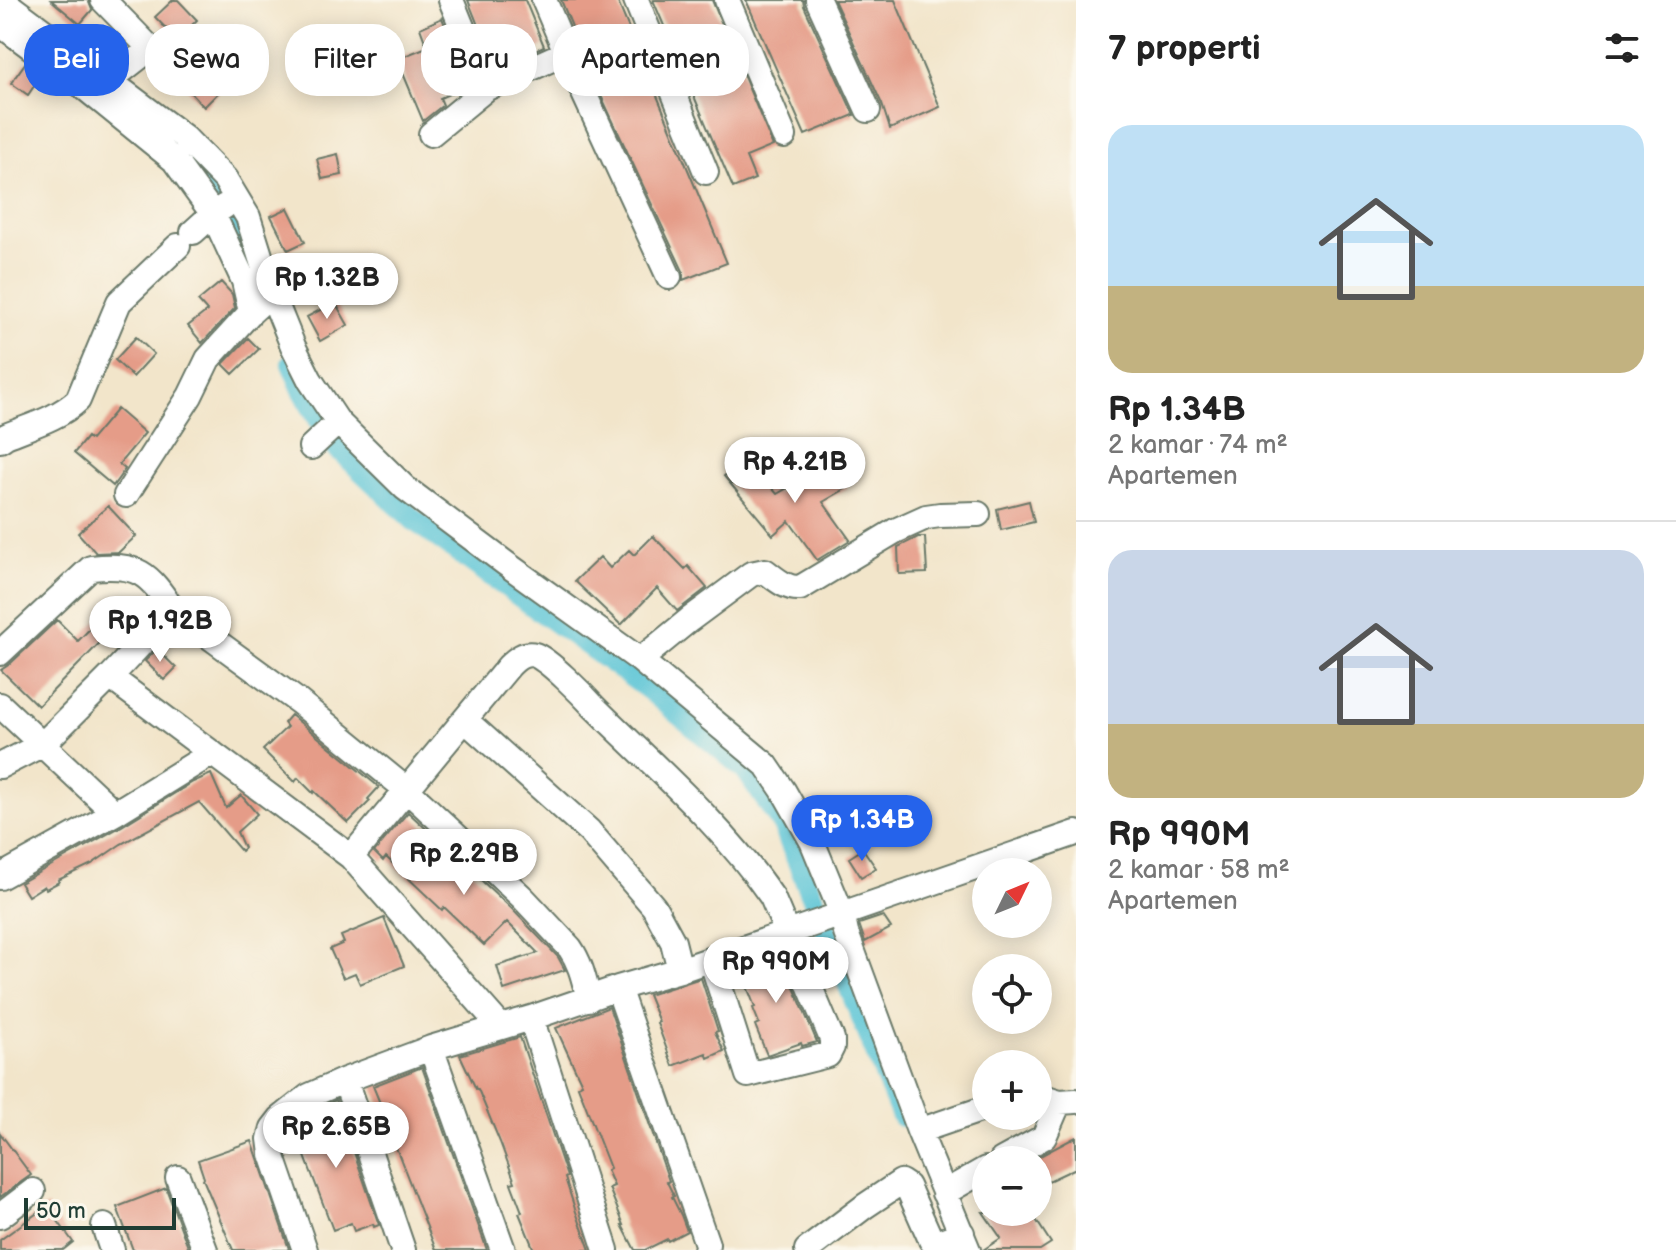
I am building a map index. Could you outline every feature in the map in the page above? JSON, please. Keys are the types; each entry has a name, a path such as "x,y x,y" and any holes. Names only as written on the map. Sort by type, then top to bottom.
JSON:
{"street":[{"path":"2,0 34,24"},
{"path":"103,0 126,24"},
{"path":"451,0 461,24"},
{"path":"544,0 554,24"},
{"path":"636,0 706,172"},
{"path":"727,0 784,136"},
{"path":"818,0 868,110"},
{"path":"0,24 79,83 225,206"},
{"path":"129,27 147,45 142,55 129,65"},
{"path":"129,95 184,137 225,179 225,206 244,281 293,346 310,380 326,433 640,660 766,765 783,790 812,841 836,916 846,933 944,1193 956,1241 934,1244 907,1186 901,1182 807,1250"},
{"path":"431,134 477,96"},
{"path":"585,96 669,277"},
{"path":"0,440 70,408 78,400 119,302 225,206"},
{"path":"126,495 190,396 208,359 262,302"},
{"path":"640,660 751,574 765,571 786,586 800,588 895,531 926,517 978,514"},
{"path":"0,653 91,568 123,567 145,574 173,610 299,702 407,790 523,898 570,948 581,968 589,999"},
{"path":"0,766 43,744 173,610"},
{"path":"351,857 518,658 534,655 569,682 698,809 772,897 792,932 832,1039 828,1055 748,1075 711,959"},
{"path":"110,677 351,857 501,1027"},
{"path":"0,705 115,813"},
{"path":"465,720 589,831 654,907 673,942 680,970"},
{"path":"0,877 115,813 212,753"},
{"path":"305,1250 272,1154 271,1133 280,1119 309,1096 431,1048 680,970 1076,833"},
{"path":"618,988 707,1244 706,1250"},
{"path":"531,1018 606,1250"},
{"path":"431,1048 503,1250"},
{"path":"345,1080 403,1250"},
{"path":"1028,1146 1044,1137 1058,1099"},
{"path":"919,1131 972,1113"},
{"path":"944,1193 972,1177"},
{"path":"178,1178 205,1250"},
{"path":"0,1216 33,1191"},
{"path":"104,1226 112,1250"}],"building":[{"path":"51,0 88,0 92,10 80,24"},
{"path":"173,0 178,0 197,20 193,24 162,24 155,17"},
{"path":"468,0 525,0 535,24 478,24"},
{"path":"561,0 617,0 627,24 571,24"},
{"path":"653,0 712,0 722,24 663,24"},
{"path":"746,0 803,0 854,115 805,135"},
{"path":"834,0 895,0 940,107 890,129 882,104"},
{"path":"442,18 444,24 429,24"},
{"path":"537,29 544,46 537,49"},
{"path":"421,49 421,96 445,96 440,98 443,105 423,121 405,78 405,56"},
{"path":"24,65 24,92 11,83"},
{"path":"749,89 773,146 746,157 755,179 733,188 694,96 749,96"},
{"path":"194,96 215,96 204,107"},
{"path":"601,96 657,96 727,263 683,280 683,271"},
{"path":"338,154 342,175 322,179 317,159"},
{"path":"288,208 305,242 288,250 271,216"},
{"path":"221,282 232,294 235,308 202,343 188,326 207,311 198,301"},
{"path":"335,302 348,325 320,341 307,317"},
{"path":"136,337 154,354 133,377 115,360"},
{"path":"248,338 259,349 233,374 223,364"},
{"path":"117,409 145,433 119,464 125,469 113,486 74,453 87,437 91,440"},
{"path":"746,457 777,494 832,462 847,488 823,502 850,540 817,560 789,521 773,535 724,476"},
{"path":"1029,501 1034,522 1001,530 997,509"},
{"path":"108,506 136,536 119,552 96,553 78,533"},
{"path":"653,536 685,569 688,566 707,588 677,611 657,588 621,625 575,581 600,557 610,568 629,550 634,555"},
{"path":"918,537 925,537 927,573 899,574 898,547"},
{"path":"111,607 123,619 38,706 1,670 57,620 78,641"},
{"path":"157,649 176,668 164,680 145,661"},
{"path":"291,715 379,787 348,823 298,778 295,782 263,750 287,727 284,723"},
{"path":"211,774 226,808 241,795 257,814 237,832 244,848 241,851 199,802 121,844 92,864 28,896 20,883"},
{"path":"408,812 512,909 558,957 565,970 504,990 497,966 538,953 507,922 484,945 386,857 383,861 374,852"},
{"path":"863,849 876,868 861,877 849,858"},
{"path":"883,916 891,928 865,942 859,924"},
{"path":"384,918 404,966 360,984 355,973 343,978 330,949 344,943 341,936"},
{"path":"779,952 817,1042 802,1046 801,1043 767,1055 755,1025 759,1023 755,1007 739,966"},
{"path":"701,978 718,1031 715,1032 724,1051 708,1058 706,1053 673,1066 648,995"},
{"path":"609,1007 672,1197 687,1231 645,1250 635,1250 622,1225 609,1188 614,1186 607,1170 610,1168 578,1086 582,1084 556,1028"},
{"path":"520,1037 590,1250 534,1250 519,1213 522,1212 511,1183 515,1182 500,1142 460,1055"},
{"path":"422,1067 487,1250 436,1250 373,1086"},
{"path":"336,1100 379,1225 374,1227 373,1224 354,1231 351,1223 333,1230 294,1127 329,1111 326,1105"},
{"path":"0,1133 31,1175 0,1197"},
{"path":"1076,1137 1076,1168 1052,1179 1052,1150"},
{"path":"252,1141 287,1250 233,1250 203,1179 198,1160"},
{"path":"166,1188 189,1250 133,1250 117,1207"},
{"path":"47,1206 73,1242 63,1250 0,1250 0,1240"},
{"path":"993,1226 1040,1226 1051,1243 1040,1250 983,1250 1001,1238"}],"waterway":[{"path":"196,163 220,193 249,253"},
{"path":"292,364 306,397 335,446 414,520 650,690 746,770 783,825 902,1116"}]}
